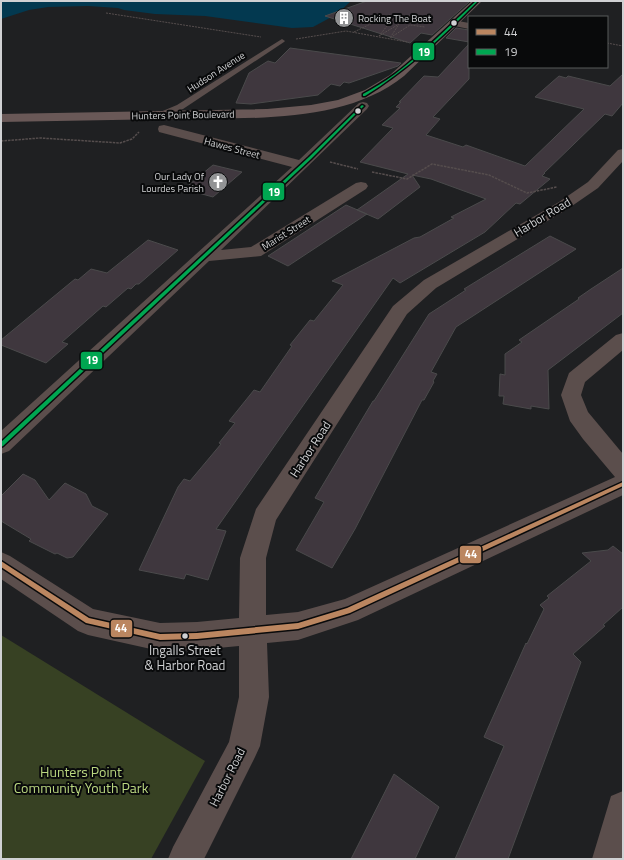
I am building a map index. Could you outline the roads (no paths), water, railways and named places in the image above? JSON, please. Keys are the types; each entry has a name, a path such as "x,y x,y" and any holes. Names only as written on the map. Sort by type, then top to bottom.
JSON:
{"main road":[{"name":"Hunters Point Boulevard","path":"1,118 267,113 297,111 363,101 399,75 477,1"},
{"path":"157,115 160,128 164,129"}],"street":[{"path":"453,23 468,26"},
{"path":"1,445 305,162 363,101"},
{"name":"Hawes Street","path":"164,129 305,162"},
{"name":"Harbor Road","path":"186,859 244,746 254,697 253,558 265,518 400,310 430,284 564,205 593,185 623,153"},
{"name":"Marist Street","path":"203,257 255,252 362,178"},
{"path":"623,340 576,378 571,395 578,415 623,470"},
{"path":"1,564 88,621 160,637 197,636 298,626 348,611 623,484"},
{"path":"609,859 623,808"}],"lane":[{"name":"Hudson Avenue","path":"157,115 180,107 282,41"}],"water":[{"path":"1,1 351,1 337,14 313,27 292,28 205,16 155,14 118,8 88,6 48,7 29,10 1,19"}],"place":[{"name":"Rocking The Boat","path":"344,18"},
{"name":"Our Lady Of Lourdes Parish","path":"218,182"},
{"name":"Ingalls Street & Harbor Road","path":"185,636"}],"park label":[{"name":"Hunters Point Community Youth Park","path":"81,780"}]}
